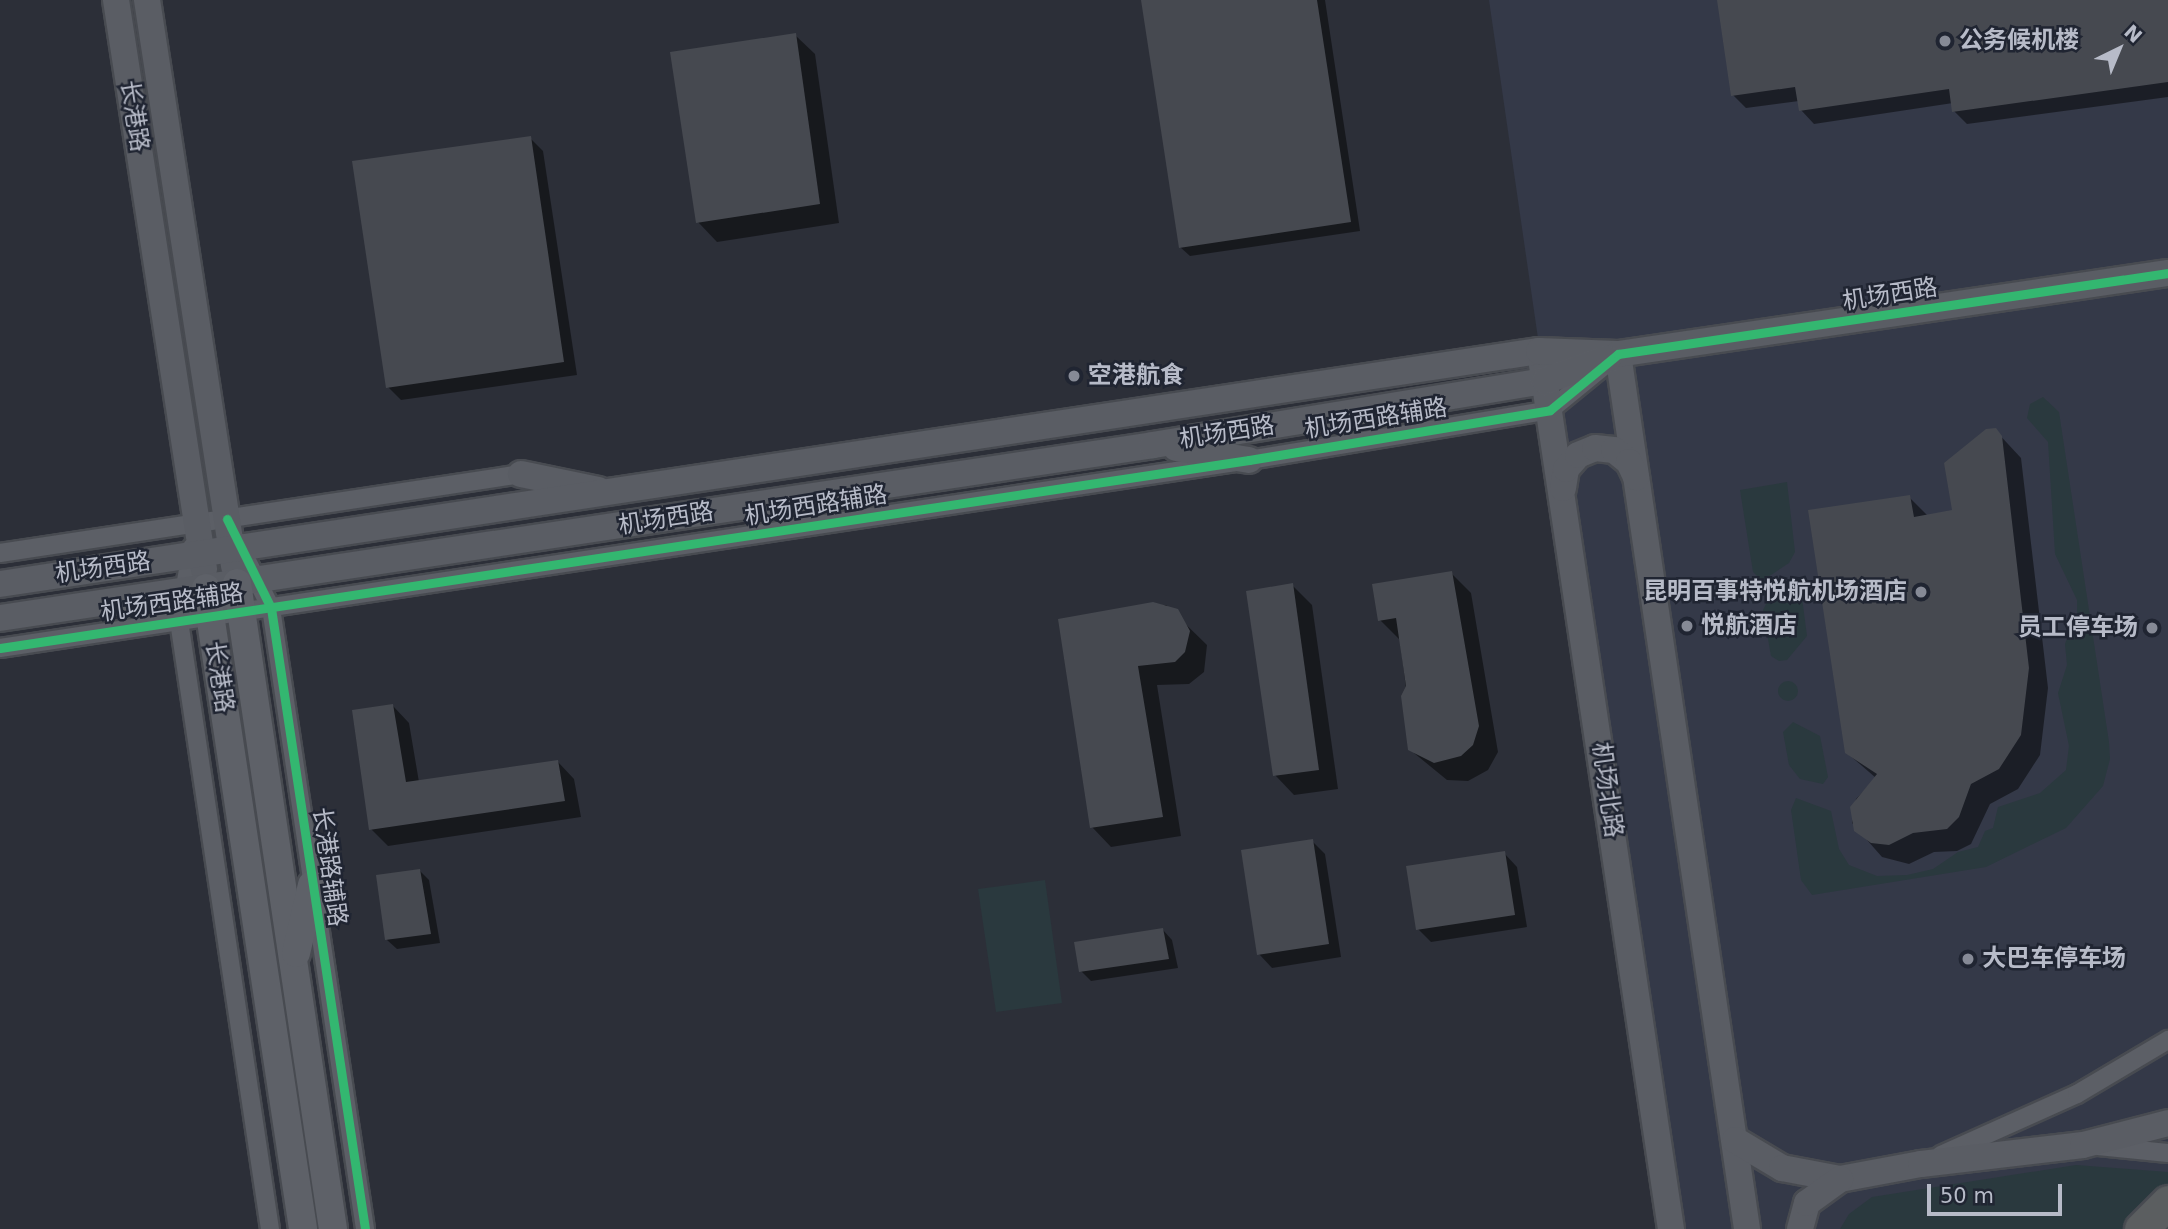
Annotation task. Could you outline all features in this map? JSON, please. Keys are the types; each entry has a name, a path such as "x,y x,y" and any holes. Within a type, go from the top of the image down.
{"highway":[{"path":"2141,1229 2168,1202"}],"main road":[{"name":"长港路","path":"116,0 196,523 195,590 210,618 303,1229"},
{"name":"长港路","path":"147,0 227,519 247,582 243,613 292,969 332,1229"},
{"name":"机场西路","path":"0,618 1153,445 1545,381 1618,355 2168,273"},
{"name":"机场西路","path":"0,584 617,494 1539,351 1618,355"},
{"name":"机场北路","path":"1539,351 1563,488 1671,1229"},
{"path":"1618,355 1747,1229"},
{"path":"1153,445 1249,460"},
{"path":"1563,488 1566,469 1578,455 1595,448 1614,450 1629,461 1637,479"},
{"path":"521,474 617,494"},
{"path":"292,969 312,885"},
{"path":"1735,1140 1782,1168 1840,1180 1921,1164 2083,1145 2168,1123"},
{"path":"1800,1229 1807,1203 1840,1180"}],"street":[{"name":"机场西路辅路","path":"0,648 1249,460 1550,410 1618,355"},
{"path":"0,553 521,474"},
{"name":"长港路辅路","path":"247,582 271,608 365,1229"},
{"path":"195,590 179,621 270,1229"},
{"path":"1921,1164 2077,1094 2168,1040"},
{"path":"2083,1145 2168,1153"}],"shaded area":[{"path":"1489,0 2168,0 2168,1229 1667,1229"},
{"path":"2043,397 2059,412 2109,742 2110,759 2103,786 2066,828 1986,867 1812,895 1801,880 1791,810 1796,798 1831,811 1839,849 1849,865 1877,876 1907,875 1933,869 1958,852 1978,847 1985,831 1993,828 1998,807 2040,793 2066,770 2069,746 2058,693 2067,665 2065,644 2077,613 2077,600 2055,554 2048,442 2027,418 2030,404"},
{"path":"1787,482 1795,552 1789,563 1762,581 1753,572 1740,490"},
{"path":"1792,582 1801,590 1807,636 1787,660 1779,661 1771,656 1763,610 1769,598"},
{"path":"1788,681 1795,684 1798,691 1795,698 1788,701 1781,698 1778,691 1781,684"},
{"path":"1793,722 1820,736 1828,777 1823,784 1800,779 1789,765 1783,732"},
{"path":"1045,880 1062,1003 996,1012 978,889"},
{"path":"2076,1165 2168,1172 2168,1229 1840,1229 1849,1214 1872,1197"}],"building":[{"path":"1141,0 1317,0 1351,222 1179,248"},
{"name":"公务候机楼","path":"1717,0 2168,0 2168,82 1952,112 1949,89 1799,111 1795,87 1731,96"},
{"path":"796,33 820,204 696,223 670,52"},
{"path":"531,136 564,362 386,388 352,161"},
{"name":"昆明百事特悦航机场酒店","path":"1996,428 2002,436 2029,668 2021,735 1999,769 1971,784 1959,817 1947,829 1913,833 1889,845 1871,843 1854,831 1850,807 1877,774 1845,753 1808,510 1910,495 1914,517 1952,510 1944,463 1986,429"},
{"path":"1452,571 1479,726 1473,745 1461,756 1434,763 1408,750 1401,696 1406,686 1396,618 1378,621 1372,584"},
{"path":"1293,583 1319,770 1273,776 1246,591"},
{"path":"1153,602 1178,609 1190,631 1185,652 1175,662 1138,666 1163,817 1090,828 1058,619"},
{"path":"393,704 406,782 558,760 565,801 369,830 352,710"},
{"path":"1313,839 1329,944 1257,955 1241,850"},
{"path":"1505,851 1515,915 1416,930 1406,866"},
{"path":"420,869 431,934 385,940 376,875"},
{"path":"1163,928 1169,959 1079,972 1074,942"}],"cycle path":[{"path":"0,648 1249,460 1550,410 1618,354 2168,273"},
{"path":"227,519 271,608 365,1229"}],"place":[{"name":"公务候机楼","path":"1945,41"},
{"name":"空港航食","path":"1074,376"},
{"name":"昆明百事特悦航机场酒店","path":"1921,592"},
{"name":"悦航酒店","path":"1687,626"},
{"name":"员工停车场","path":"2152,628"},
{"name":"大巴车停车场","path":"1968,959"}]}
